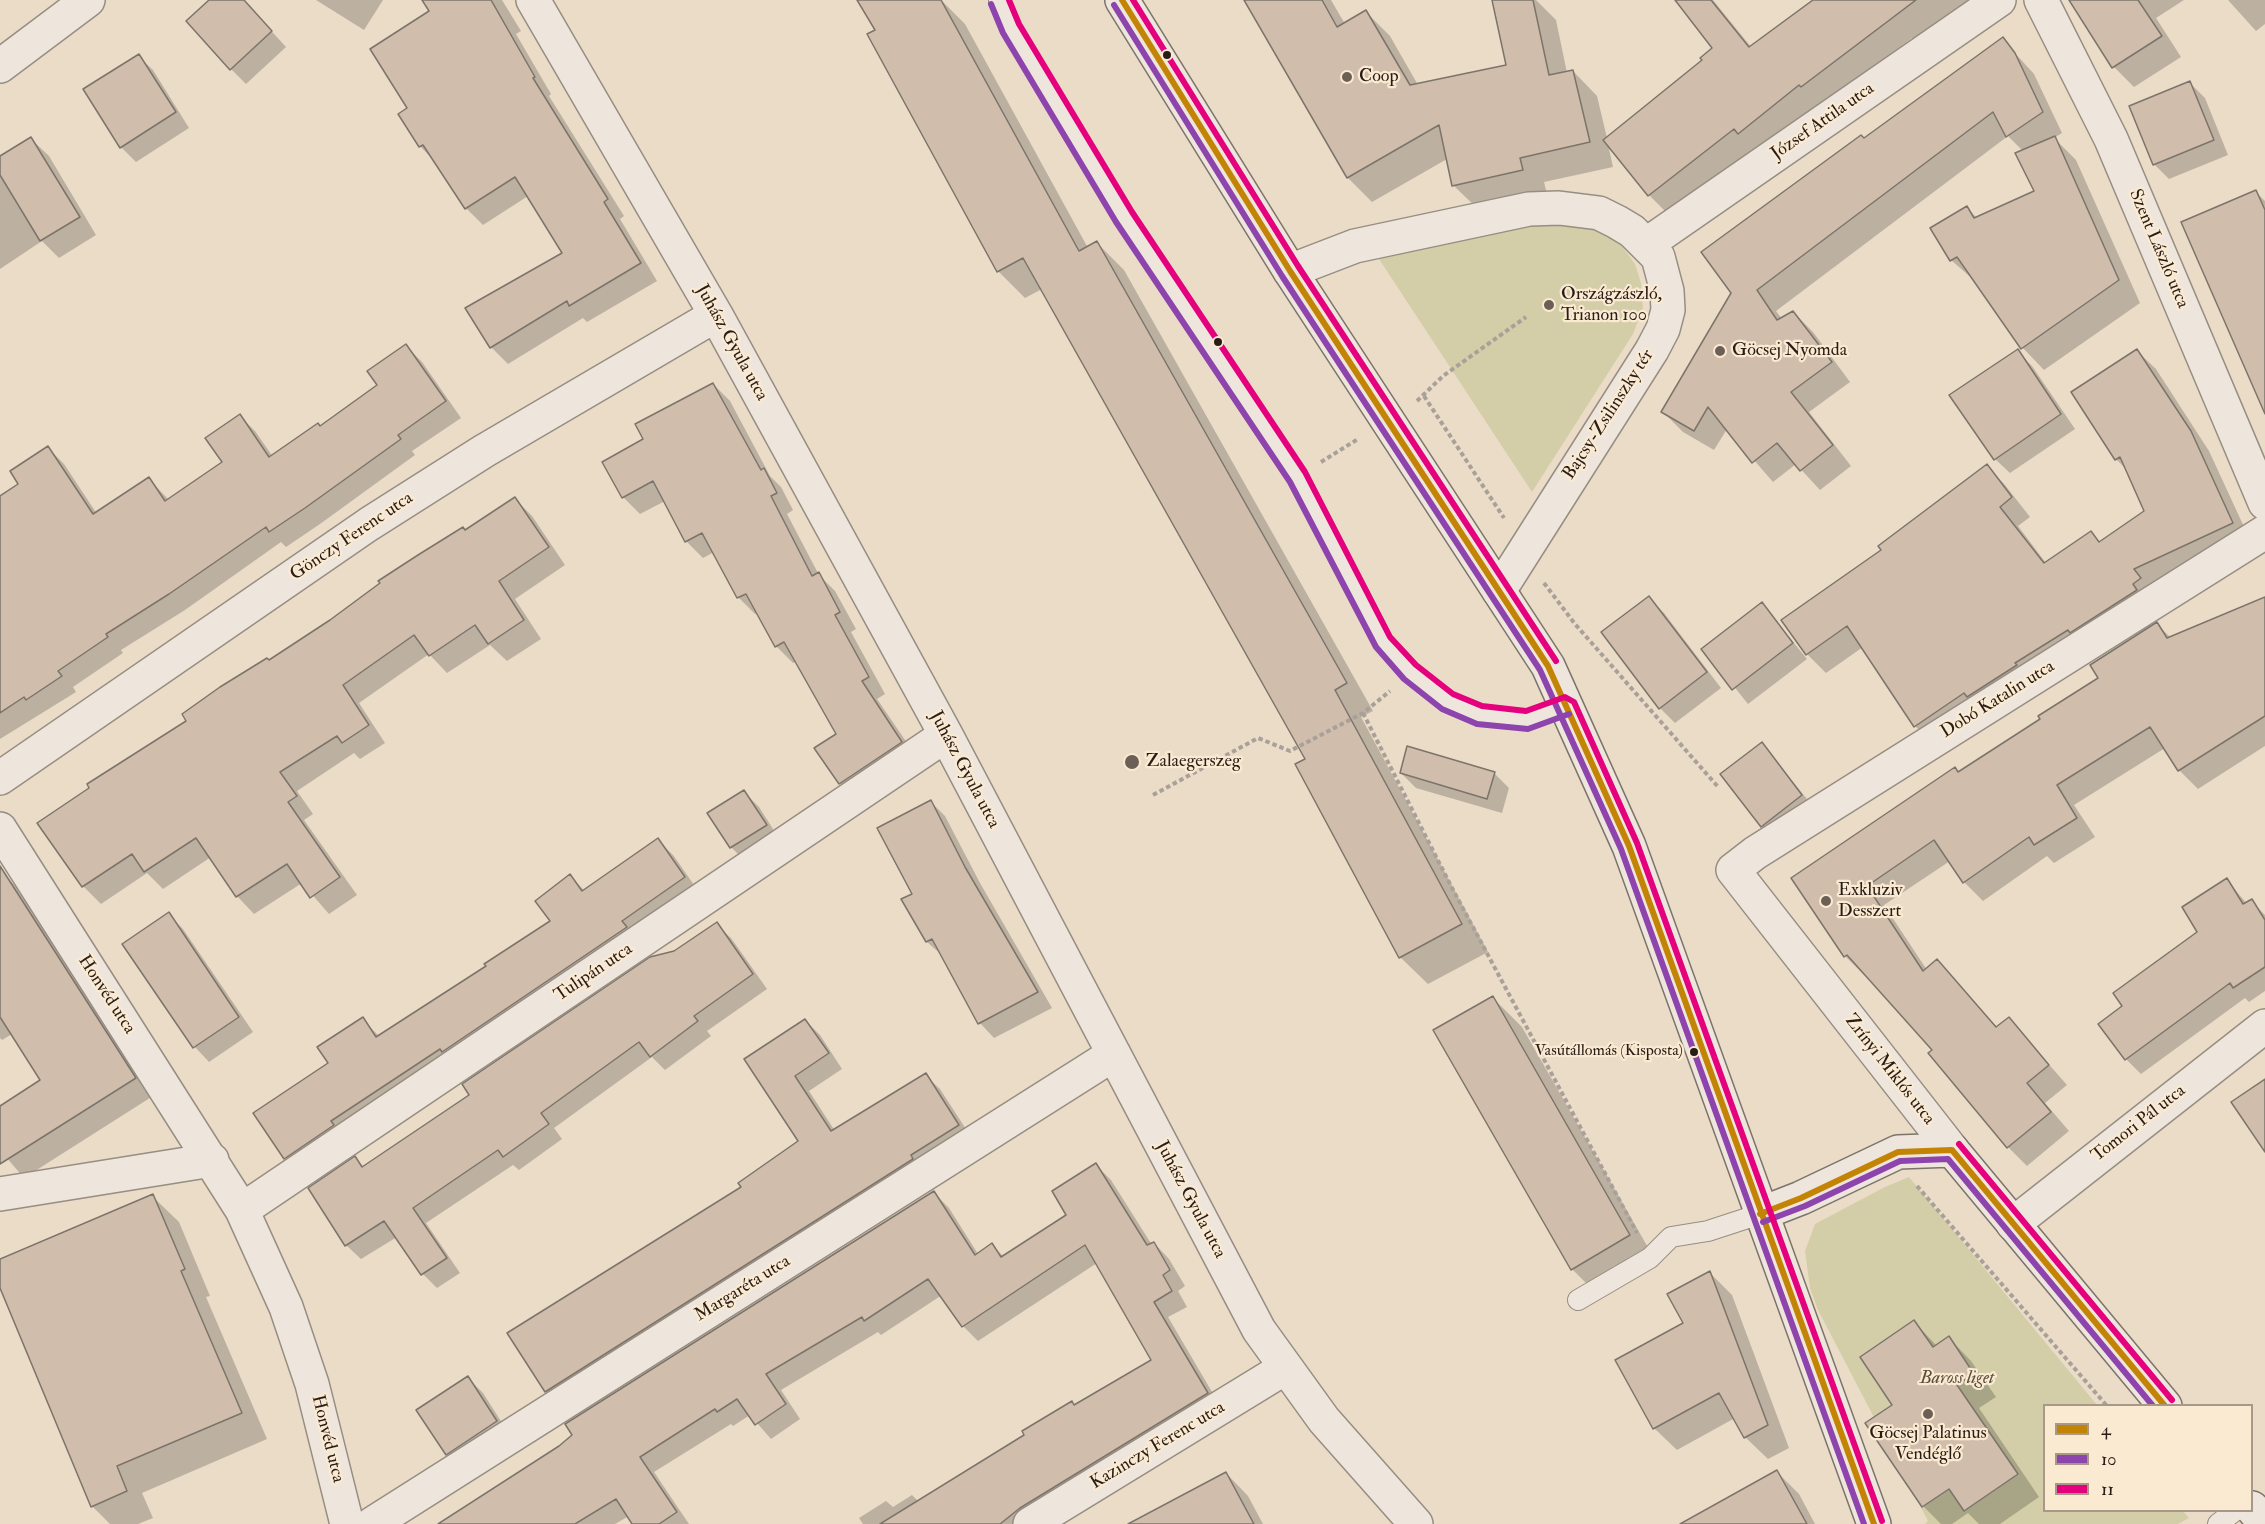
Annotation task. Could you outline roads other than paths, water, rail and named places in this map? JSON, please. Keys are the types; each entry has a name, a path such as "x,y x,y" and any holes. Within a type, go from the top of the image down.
{"street":[{"path":"0,66 88,0"},
{"name":"Juhász Gyula utca","path":"532,0 716,315 946,735 1259,1330 1324,1420 1416,1524"},
{"path":"1122,0 1290,271 1548,666 1629,846 1760,1214 1874,1524"},
{"name":"József Attila utca","path":"1647,244 1999,0"},
{"name":"Szent László utca","path":"2041,0 2111,139 2265,503"},
{"name":"Bajcsy-Zsilinszky tér","path":"1290,271 1355,246 1529,209 1560,208 1599,213 1632,231 1658,257 1667,291 1668,310 1663,329 1652,350 1499,591"},
{"name":"Gönczy Ferenc utca","path":"0,778 369,524 484,451 716,315"},
{"name":"Dobó Katalin utca","path":"1733,870 1755,853 2265,532"},
{"name":"Tulipán utca","path":"242,1210 946,735"},
{"name":"Honvéd utca","path":"0,829 242,1210 286,1307 312,1384 348,1524"},
{"name":"Zrínyi Miklós utca","path":"1733,870 1952,1150 2163,1404"},
{"name":"Tomori Pál utca","path":"2013,1224 2265,1026"},
{"name":"Margaréta utca","path":"372,1524 1114,1054"},
{"path":"1760,1214 1801,1198 1898,1152 1952,1150"},
{"path":"0,1194 212,1160"},
{"name":"Kazinczy Ferenc utca","path":"1030,1524 1285,1368"},
{"path":"2253,1509 2265,1524"}],"lane":[{"path":"999,0 1011,28 1124,217 1298,477 1383,642 1410,672 1448,702 1480,715 1527,720 1566,706"},
{"path":"1578,1300 1650,1258 1671,1237 1708,1231 1760,1214"},
{"path":"2218,1524 2233,1512"}],"place":[{"name":"Coop","path":"1347,77"},
{"name":"Országzászló, Trianon 100","path":"1549,305"},
{"name":"Göcsej Nyomda","path":"1720,351"},
{"name":"Zalaegerszeg","path":"1132,762"},
{"name":"Exkluziv Desszert","path":"1826,901"},
{"name":"Vasútállomás (Kisposta)","path":"1694,1052"},
{"name":"Göcsej Palatinus Vendéglő","path":"1928,1414"}],"park label":[{"name":"Baross liget","path":"1957,1379"}]}
